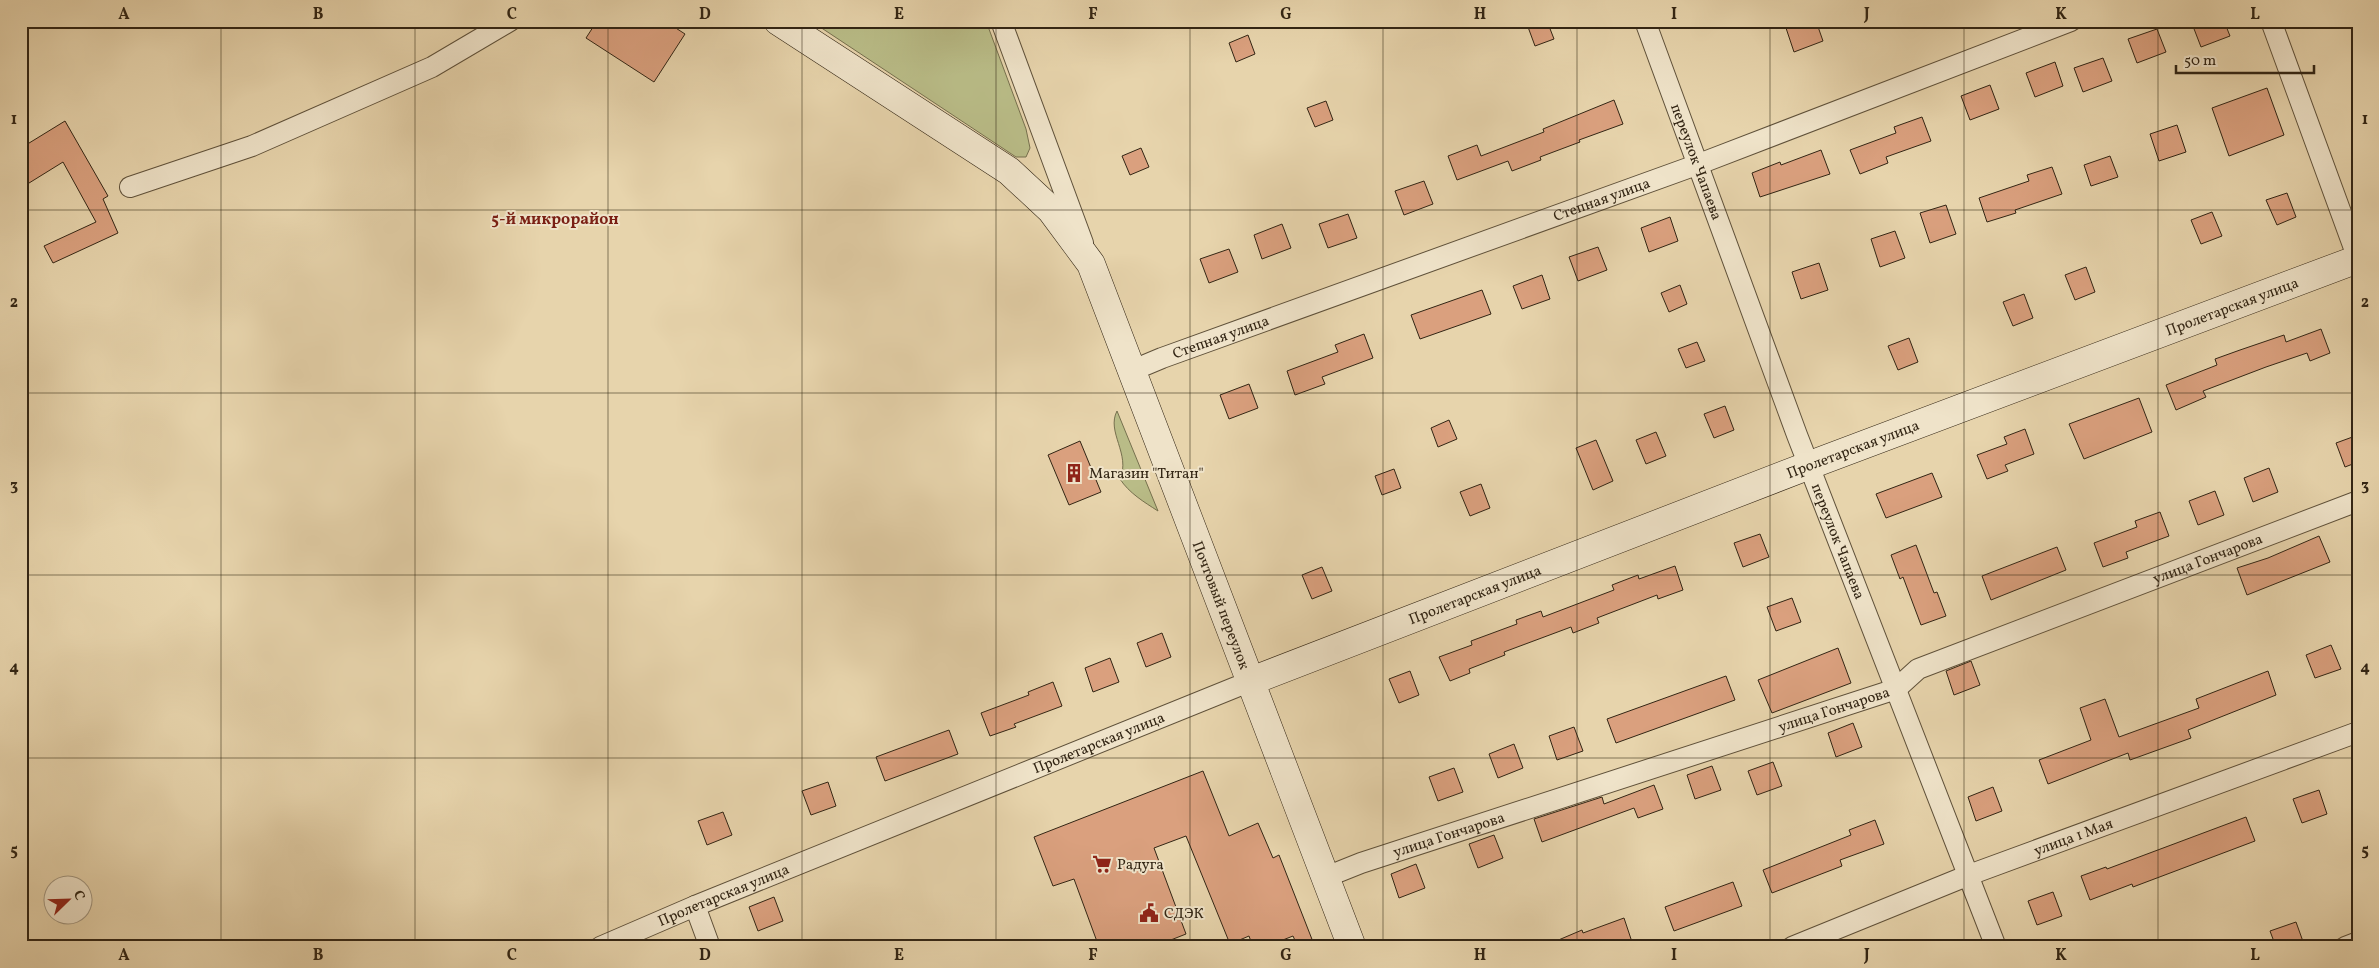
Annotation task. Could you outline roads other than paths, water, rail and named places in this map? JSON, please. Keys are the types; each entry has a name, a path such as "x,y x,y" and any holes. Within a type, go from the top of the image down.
{"main road":[{"name":"Почтовый переулок","path":"778,21 1009,171 1051,210 1091,264 1352,947"},
{"name":"Пролетарская улица","path":"1251,681 1810,466 2358,259"}],"street":[{"path":"130,187 252,146 432,67 510,21"},
{"path":"1001,21 1091,264"},
{"name":"переулок Чапаева","path":"1645,21 1810,466 1996,947"},
{"name":"Степная улица","path":"1131,371 1162,358 1699,164 2070,21"},
{"path":"2272,21 2358,259"},
{"name":"улица Гончарова","path":"1326,878 1370,860 1896,689 1918,669 2358,500"},
{"name":"Пролетарская улица","path":"600,947 695,906 1251,681"},
{"name":"улица 1 Мая","path":"1792,947 1969,876 2358,732"},
{"path":"695,906 710,947"},
{"path":"2345,947 2358,942"}],"place":[{"name":"Магазин \"Титан\"","path":"1074,473"},
{"name":"Радуга","path":"1102,864"},
{"name":"СДЭК","path":"1149,913"}],"district":[{"name":"5-й микрорайон","path":"555,218"}]}
